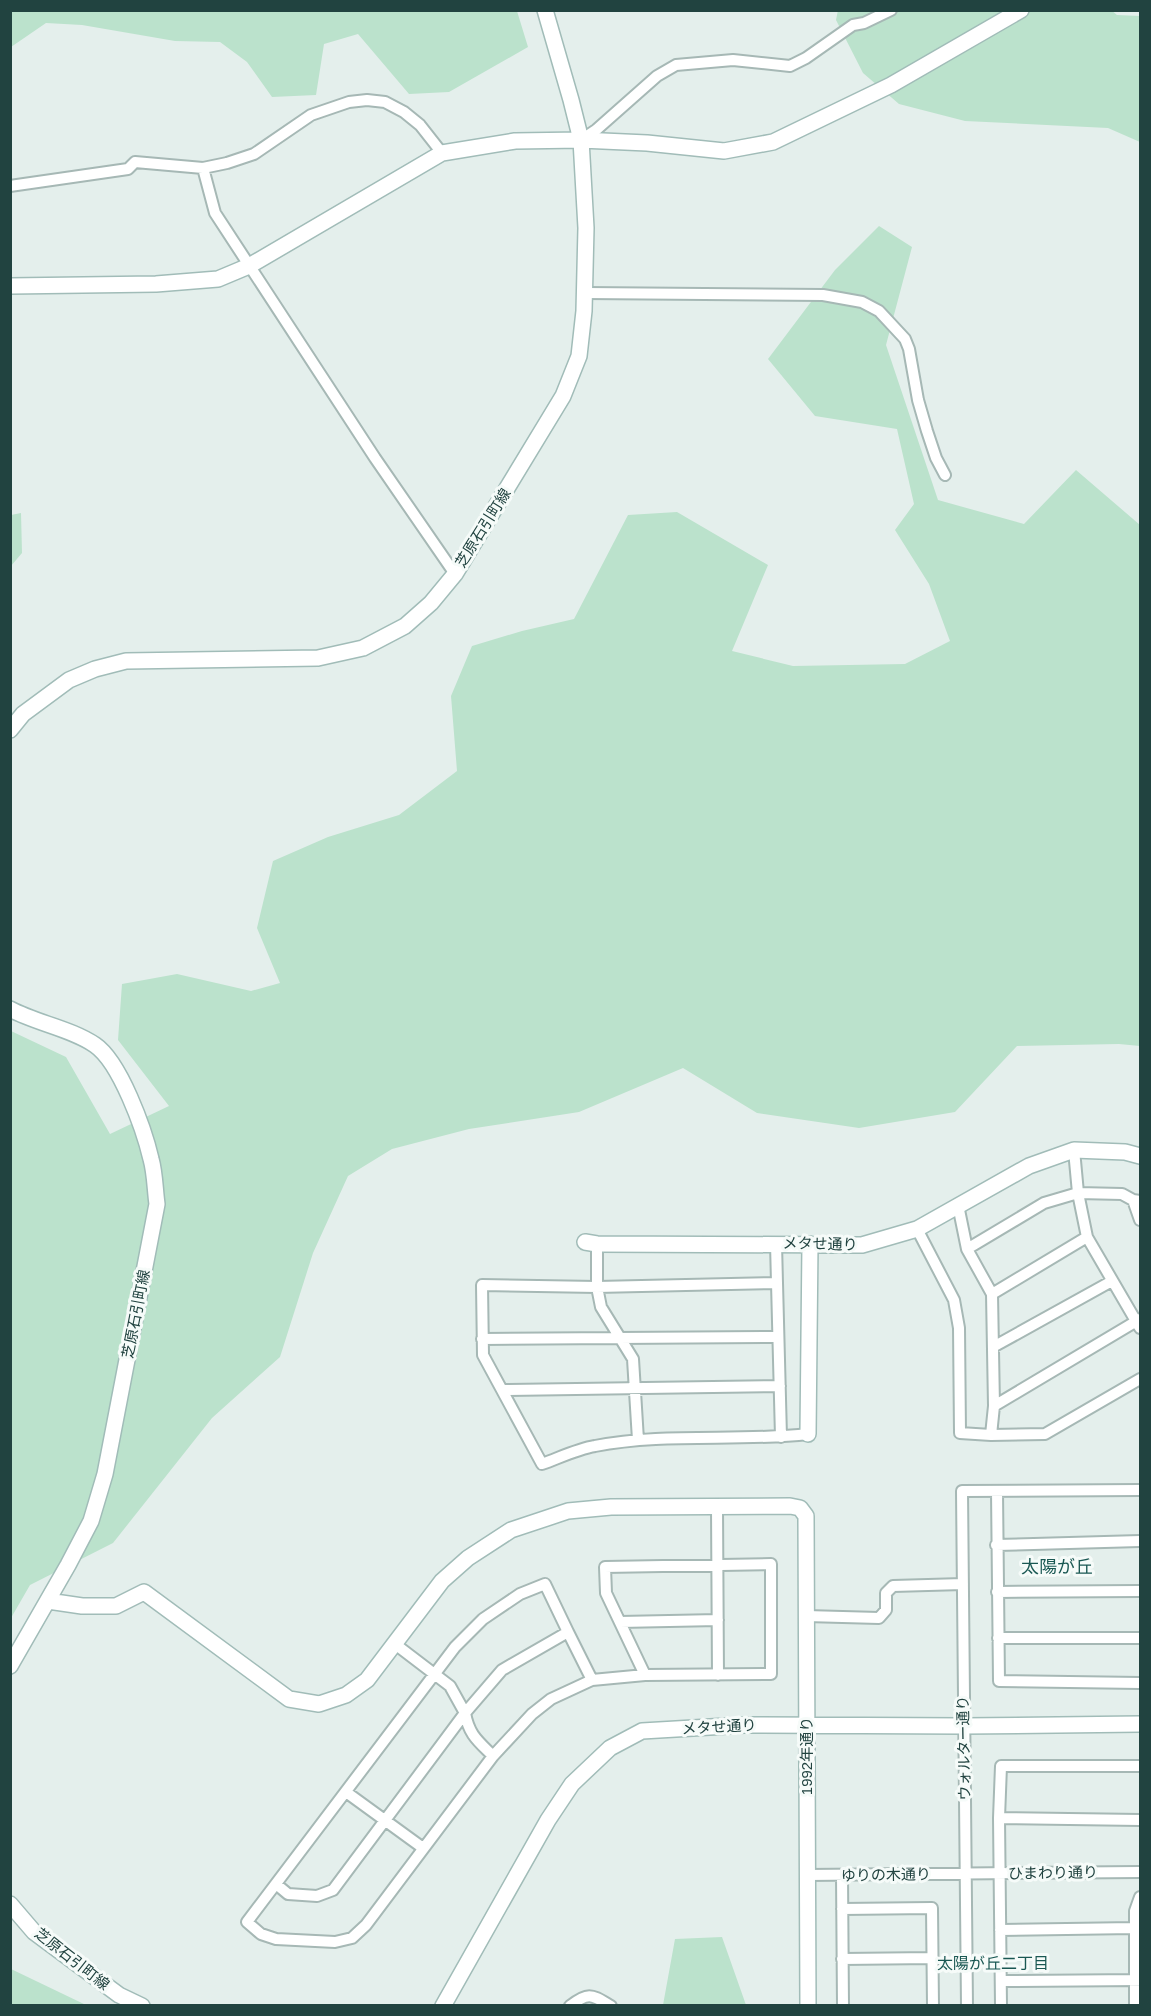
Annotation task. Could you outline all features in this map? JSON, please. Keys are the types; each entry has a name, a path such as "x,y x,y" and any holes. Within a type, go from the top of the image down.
{"street":[{"name":"芝原石引町線","path":"10,730 23,714 69,680 95,669 126,661 318,658 363,648 405,626 431,603 454,574 563,396 579,356 585,293 586,228 580,140 545,10"},
{"path":"580,140 596,130 657,76 676,65 733,60 790,66 806,58 853,25 864,23 891,10"},
{"path":"10,286 156,284 218,279 249,266 441,153 515,141 580,140 648,143 724,151 773,142 891,85 1021,10"},
{"path":"10,186 128,169 135,162 202,168 254,154 311,115 349,102 367,100 385,102 404,112 420,124 441,153"},
{"path":"202,168 215,213 375,458 454,574"},
{"path":"585,293 823,296 862,302 879,311 905,339 927,431 936,458 945,475"},
{"name":"芝原石引町線","path":"10,1009 95,1045 107,1056 120,1077 136,1113 152,1160 157,1204 105,1474 91,1521 10,1666"},
{"path":"994,1406 1139,1323 1087,1238 1078,1193 1074,1150"},
{"name":"メタせ通り","path":"591,1243 862,1245 917,1229 1029,1166 1074,1150 1125,1152 1140,1156"},
{"path":"967,1249 1044,1203 1078,1193 1122,1194 1136,1201 1140,1220"},
{"path":"958,1205 967,1249 992,1294 994,1406 991,1435"},
{"path":"917,1229 954,1300 959,1328 960,1433 1045,1434 1140,1379"},
{"path":"992,1294 1087,1238"},
{"path":"591,1243 600,1307 633,1359 638,1440"},
{"path":"776,1244 781,1437"},
{"path":"777,1283 597,1287 482,1285 483,1355 542,1464 593,1446 638,1440 781,1437 808,1434 810,1244"},
{"path":"993,1347 1112,1281"},
{"path":"482,1339 778,1337"},
{"path":"502,1390 780,1386"},
{"path":"1140,1498 1140,1490 997,1491 996,1545 999,1681 1140,1683"},
{"name":"ウォルター通り","path":"966,2006 962,1491 997,1491"},
{"name":"1992年通り","path":"717,1507 790,1506 800,1508 806,1516 808,2006"},
{"path":"48,1601 82,1606 116,1606 144,1592 289,1700 319,1704 346,1695 367,1680 442,1581 468,1558 511,1530 568,1511 611,1507 717,1507 718,1675"},
{"path":"996,1545 1140,1541"},
{"path":"592,1680 545,1584 520,1594 483,1619 455,1647 247,1922 261,1934 276,1939 335,1942 352,1938 366,1925 493,1755 532,1714 551,1700 592,1680 645,1676 771,1674 771,1564 605,1567 606,1593 645,1676"},
{"path":"806,1616 879,1618 886,1610 886,1593 893,1586 963,1584"},
{"path":"997,1592 1140,1591"},
{"path":"620,1622 718,1620"},
{"path":"276,1884 288,1894 317,1896 333,1890 465,1713 502,1670 568,1632"},
{"path":"998,1638 1140,1638"},
{"path":"395,1644 450,1686 465,1713 467,1727 493,1755"},
{"name":"メタせ通り","path":"443,2006 548,1820 572,1784 610,1748 642,1731 744,1725 1140,1724"},
{"path":"1001,2006 999,1818 1001,1766 1140,1766"},
{"path":"346,1792 423,1848"},
{"path":"999,1818 1140,1820"},
{"name":"ひまわり通り","path":"965,1874 1140,1872"},
{"name":"ゆりの木通り","path":"807,1875 965,1874"},
{"path":"842,1875 843,2006"},
{"path":"1135,2006 1138,1980 1134,1928 1135,1911 1140,1897"},
{"name":"芝原石引町線","path":"10,1904 34,1932 119,1995 142,2006"},
{"path":"842,1909 932,1908 933,2006"},
{"path":"1000,1930 1134,1928"},
{"path":"842,1959 933,1958"},
{"path":"1001,1981 1138,1980"},
{"path":"570,2006 582,1996 591,1995 611,2006"}],"green space":[{"path":"11,10 517,11 528,47 449,92 409,94 358,34 324,44 316,95 272,97 247,62 220,42 175,41 82,25 46,23 11,47"},
{"path":"838,10 1111,10 1117,15 1140,16 1140,142 1108,128 965,121 899,104 863,73 836,20"},
{"path":"879,226 912,247 886,345 938,500 1024,524 1076,470 1140,525 1140,1046 1119,1044 1017,1046 955,1112 859,1128 757,1113 683,1068 579,1112 469,1129 392,1149 348,1176 313,1253 280,1357 212,1418 113,1543 30,1585 11,1618 11,1031 66,1057 110,1134 169,1106 118,1040 122,984 177,974 251,991 280,983 257,928 273,861 328,837 399,815 457,771 451,696 472,646 574,619 628,515 677,512 768,565 732,651 793,666 905,664 950,641 929,584 895,530 914,504 897,429 815,416 768,359 835,270"},
{"path":"21,513 22,553 11,566 11,515"},
{"path":"722,1937 746,2005 663,2005 675,1939"},
{"path":"11,1969 86,2005 11,2005"}],"district":[{"name":"太陽が丘","path":"1057,1567"},
{"name":"太陽が丘二丁目","path":"993,1963"}]}
